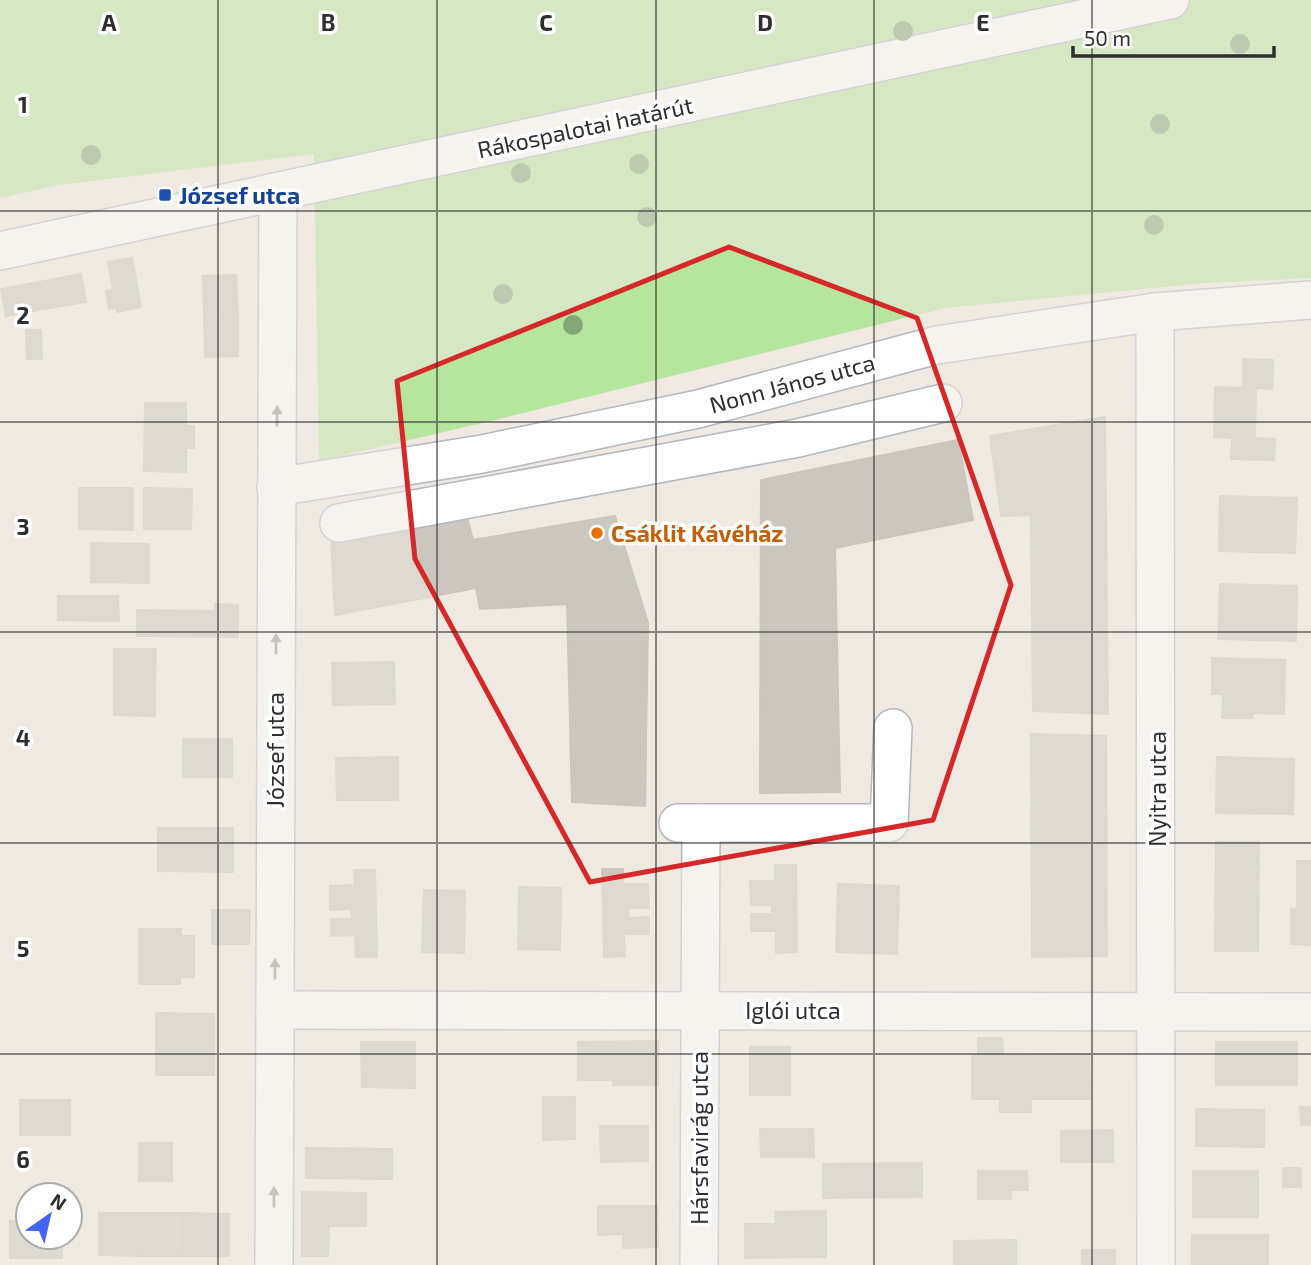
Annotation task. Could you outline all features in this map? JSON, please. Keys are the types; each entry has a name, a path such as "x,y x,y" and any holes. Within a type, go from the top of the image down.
{"street":[{"name":"Rákospalotai határút","path":"0,251 1170,0"},
{"name":"József utca","path":"274,1265 278,192"},
{"name":"Nonn János utca","path":"276,487 482,454 698,409 937,345 1155,312 1311,300"},
{"name":"Nyitra utca","path":"1155,312 1156,1265"},
{"path":"339,523 799,439 943,403"},
{"path":"698,409 700,457"},
{"name":"Hársfavirág utca","path":"699,1265 699,1010 689,823 889,823 893,727"},
{"name":"Iglói utca","path":"275,1010 1311,1012"}],"highlighted area":[{"path":"729,247 917,318 1011,585 933,820 590,882 415,559 397,381"}],"green space":[{"path":"0,0 1311,0 1311,278 1205,283 945,308 319,461 314,154 59,185 0,198"}],"building":[{"path":"132,258 141,307 117,312 117,308 109,309 106,291 113,290 108,262"},
{"path":"81,274 86,302 44,309 39,282"},
{"path":"236,275 238,316 204,316 203,276"},
{"path":"39,282 44,309 6,316 1,289"},
{"path":"204,316 238,316 238,356 205,357"},
{"path":"26,330 41,330 42,359 27,359"},
{"path":"1243,359 1273,360 1272,389 1256,388 1255,438 1275,439 1274,460 1231,459 1232,438 1214,437 1215,387 1243,388"},
{"path":"145,403 186,403 186,426 194,426 194,448 186,448 186,472 144,471"},
{"path":"1105,417 1108,714 1033,711 1031,515 1001,516 990,436"},
{"path":"958,440 973,520 835,548 840,792 760,793 761,480"},
{"path":"79,488 133,488 133,530 79,529"},
{"path":"144,488 192,489 191,529 144,529"},
{"path":"1220,496 1297,498 1295,553 1219,551"},
{"path":"466,514 473,540 615,516 648,623 645,806 572,802 567,604 480,609 476,588 335,615 331,536"},
{"path":"91,543 149,544 149,583 91,582"},
{"path":"1220,584 1297,586 1296,641 1218,639"},
{"path":"58,596 118,596 119,621 58,620"},
{"path":"215,604 238,605 238,637 137,636 137,610 215,611"},
{"path":"114,649 156,649 155,683 114,682"},
{"path":"1212,658 1285,660 1284,714 1252,713 1252,718 1222,718 1223,694 1212,694"},
{"path":"394,662 395,704 333,705 332,663"},
{"path":"114,682 155,683 155,716 114,715"},
{"path":"1031,734 1106,736 1107,956 1032,957"},
{"path":"183,739 232,739 232,777 183,777"},
{"path":"398,757 398,800 337,800 336,758"},
{"path":"1217,757 1294,759 1293,814 1216,813"},
{"path":"158,828 233,828 233,872 158,871"},
{"path":"1216,842 1259,842 1258,951 1215,951"},
{"path":"1297,861 1311,861 1311,945 1291,944 1291,909 1297,909"},
{"path":"775,865 796,865 797,952 776,953 776,931 751,931 751,914 772,914 772,905 751,905 750,881 775,881"},
{"path":"602,869 623,869 623,884 648,884 649,908 628,908 628,918 649,917 649,934 624,934 625,956 604,957"},
{"path":"354,870 375,870 377,957 356,957 355,935 331,936 331,919 352,919 351,909 330,910 330,886 355,885"},
{"path":"838,884 899,886 897,954 836,952"},
{"path":"519,887 561,888 560,950 518,949"},
{"path":"424,890 465,891 464,953 422,952"},
{"path":"212,910 250,910 249,944 212,944"},
{"path":"139,929 181,929 181,936 194,936 194,977 180,977 180,984 139,984"},
{"path":"156,1013 214,1014 214,1044 156,1044"},
{"path":"978,1038 1002,1038 1003,1055 1089,1054 1090,1099 1031,1099 1031,1112 1000,1112 1000,1099 972,1099 972,1055 978,1055"},
{"path":"658,1041 658,1085 613,1085 613,1080 578,1080 578,1042"},
{"path":"361,1042 415,1042 415,1088 362,1087"},
{"path":"1216,1042 1297,1042 1297,1085 1216,1085"},
{"path":"156,1044 214,1044 214,1075 156,1075"},
{"path":"750,1047 790,1047 790,1095 750,1095"},
{"path":"543,1097 575,1097 575,1139 543,1140"},
{"path":"20,1100 70,1100 70,1135 20,1135"},
{"path":"1300,1107 1311,1107 1311,1125 1301,1125"},
{"path":"1196,1109 1264,1110 1264,1147 1196,1146"},
{"path":"600,1126 648,1126 648,1161 601,1162"},
{"path":"760,1129 813,1129 814,1157 761,1157"},
{"path":"1113,1130 1113,1162 1061,1162 1061,1131"},
{"path":"139,1143 172,1143 172,1181 139,1181"},
{"path":"306,1148 392,1149 392,1179 306,1178"},
{"path":"922,1163 922,1197 823,1198 823,1164"},
{"path":"1283,1168 1301,1168 1301,1187 1283,1187"},
{"path":"978,1171 1027,1171 1028,1190 1011,1190 1011,1199 978,1199"},
{"path":"1193,1171 1258,1171 1258,1217 1193,1217"},
{"path":"302,1192 366,1193 366,1226 329,1226 328,1256 302,1256"},
{"path":"598,1206 657,1206 658,1247 623,1248 623,1234 598,1235"},
{"path":"826,1211 826,1257 745,1258 745,1224 776,1224 775,1212"},
{"path":"99,1213 139,1213 139,1256 99,1255"},
{"path":"139,1213 182,1213 182,1256 139,1256"},
{"path":"182,1213 229,1214 229,1256 182,1256"},
{"path":"10,1221 14,1221 14,1251 62,1251 62,1258 10,1258"},
{"path":"1192,1235 1268,1235 1268,1265 1192,1265"},
{"path":"1016,1240 1016,1265 954,1265 954,1241"},
{"path":"1082,1250 1115,1250 1115,1265 1082,1265"}],"place":[{"name":"József utca","path":"165,195"},
{"name":"Csáklit Kávéház","path":"597,533"}]}
